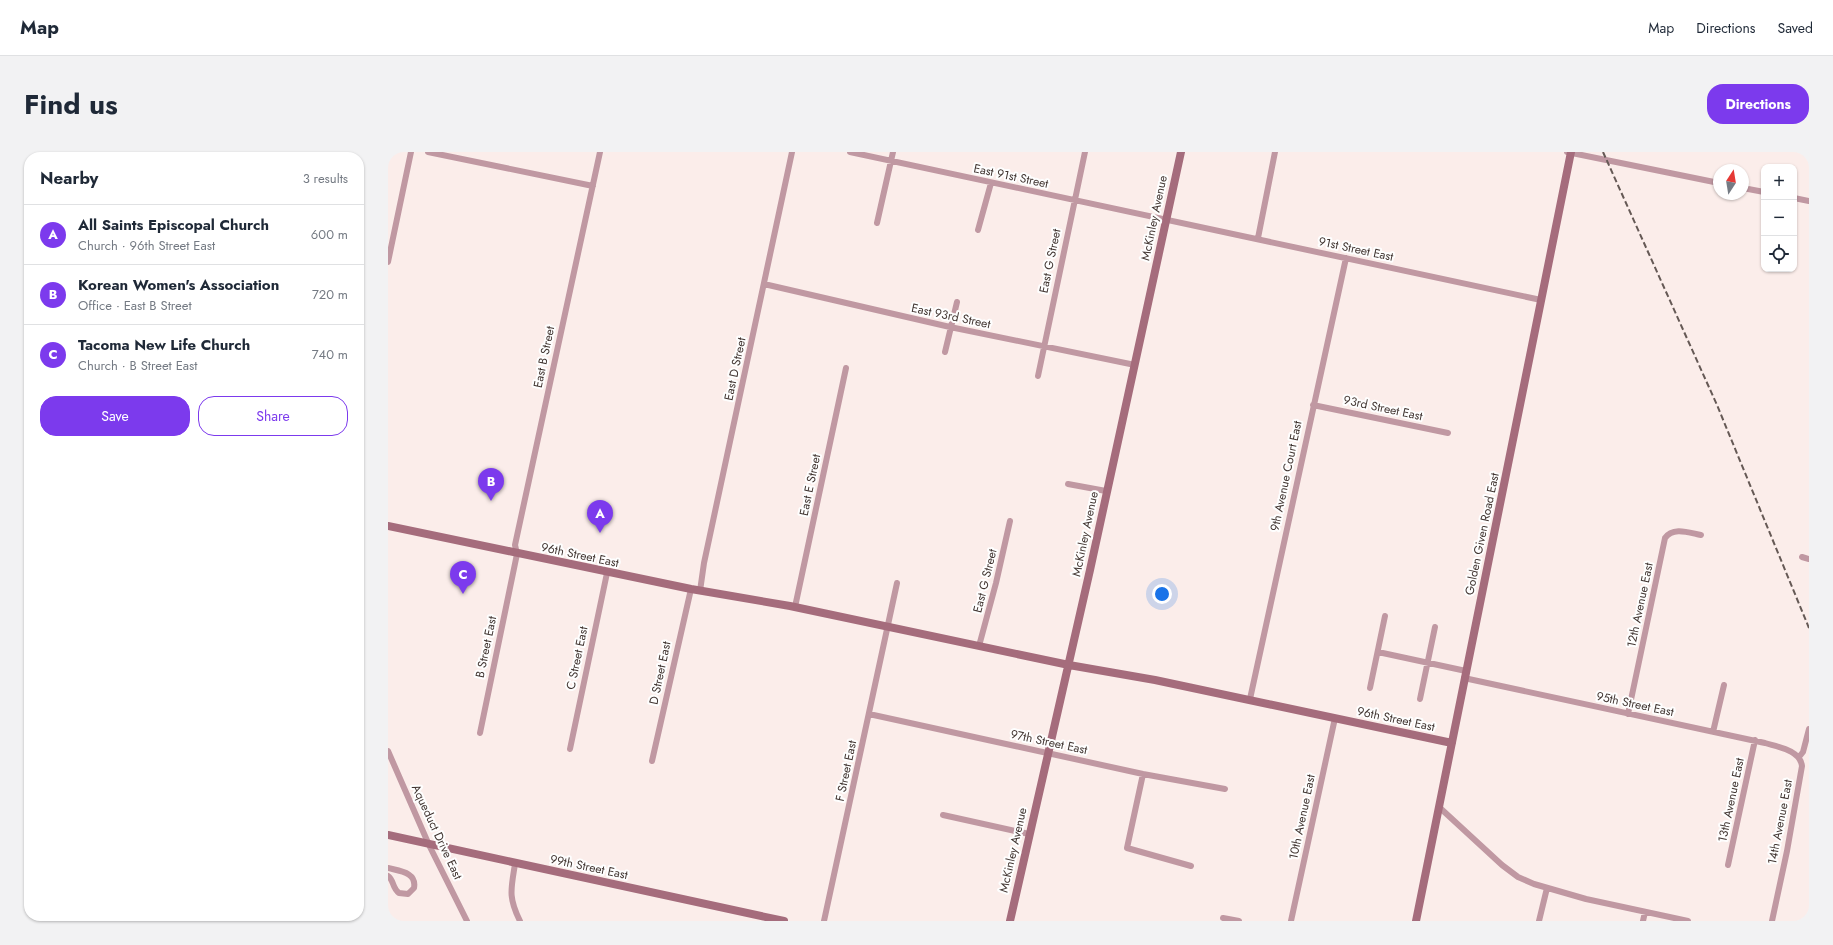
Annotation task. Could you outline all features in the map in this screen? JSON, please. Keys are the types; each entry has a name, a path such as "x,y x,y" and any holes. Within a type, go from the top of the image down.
{"street":[{"path":"388,262 411,152"},
{"path":"428,152 593,186"},
{"name":"East B Street","path":"514,566 517,554 515,545 528,481 600,152"},
{"name":"East D Street","path":"700,591 704,563 792,152"},
{"name":"East 91st Street","path":"850,152 1074,201 1166,219"},
{"path":"876,222 893,152"},
{"name":"East G Street","path":"1038,376 1085,152"},
{"name":"McKinley Avenue","path":"1010,921 1069,665 1181,152"},
{"path":"1258,238 1275,152"},
{"path":"1570,152 1713,182"},
{"name":"Golden Given Road East","path":"1416,921 1542,300 1570,152"},
{"path":"978,230 991,182"},
{"path":"1749,189 1761,191"},
{"path":"1797,199 1809,201"},
{"name":"91st Street East","path":"1166,219 1542,300"},
{"name":"9th Avenue Court East","path":"1250,699 1346,258"},
{"name":"East 93rd Street","path":"764,284 950,327 1135,365"},
{"path":"945,352 957,302"},
{"name":"East E Street","path":"795,606 846,368"},
{"name":"93rd Street East","path":"1313,405 1448,433"},
{"path":"1068,484 1106,491"},
{"name":"East G Street","path":"979,646 993,596 1010,521"},
{"name":"96th Street East","path":"388,526 691,590 795,606 1069,665 1250,699 1452,743"},
{"name":"12th Avenue East","path":"1628,714 1666,538 1671,532 1677,531 1701,535"},
{"path":"1802,557 1809,559"},
{"name":"B Street East","path":"480,733 514,566"},
{"name":"C Street East","path":"570,749 607,572"},
{"name":"F Street East","path":"824,921 898,583"},
{"name":"D Street East","path":"652,761 691,590"},
{"path":"1370,688 1385,616"},
{"path":"1420,699 1435,627"},
{"name":"95th Street East","path":"1378,652 1428,663 1465,674 1628,714 1755,740 1779,747 1799,757"},
{"path":"1713,732 1724,685"},
{"name":"97th Street East","path":"870,714 1143,774 1225,789"},
{"name":"10th Avenue East","path":"1291,921 1335,718"},
{"name":"14th Avenue East","path":"1772,921 1802,766 1799,757 1803,752 1809,729"},
{"name":"13th Avenue East","path":"1728,865 1755,740"},
{"name":"Aqueduct Drive East","path":"388,751 429,845 467,921"},
{"path":"1143,774 1127,848 1191,866"},
{"path":"1439,807 1502,865 1518,877 1547,888 1688,921"},
{"path":"943,815 1029,834"},
{"name":"99th Street East","path":"388,836 784,921"},
{"path":"515,864 511,896 514,909 520,921"},
{"path":"388,868 411,875 414,880 414,888 408,894 399,893 394,889 392,879 388,876"},
{"path":"1539,921 1547,888"},
{"path":"1643,921 1645,912"},
{"path":"1223,918 1240,921"}],"railway":[{"path":"1603,152 1717,405 1809,628"}],"place":[{"name":"Korean Women's Association","path":"491,501"},
{"name":"All Saints Episcopal Church","path":"600,533"},
{"name":"Tacoma New Life Church","path":"463,594"}]}
